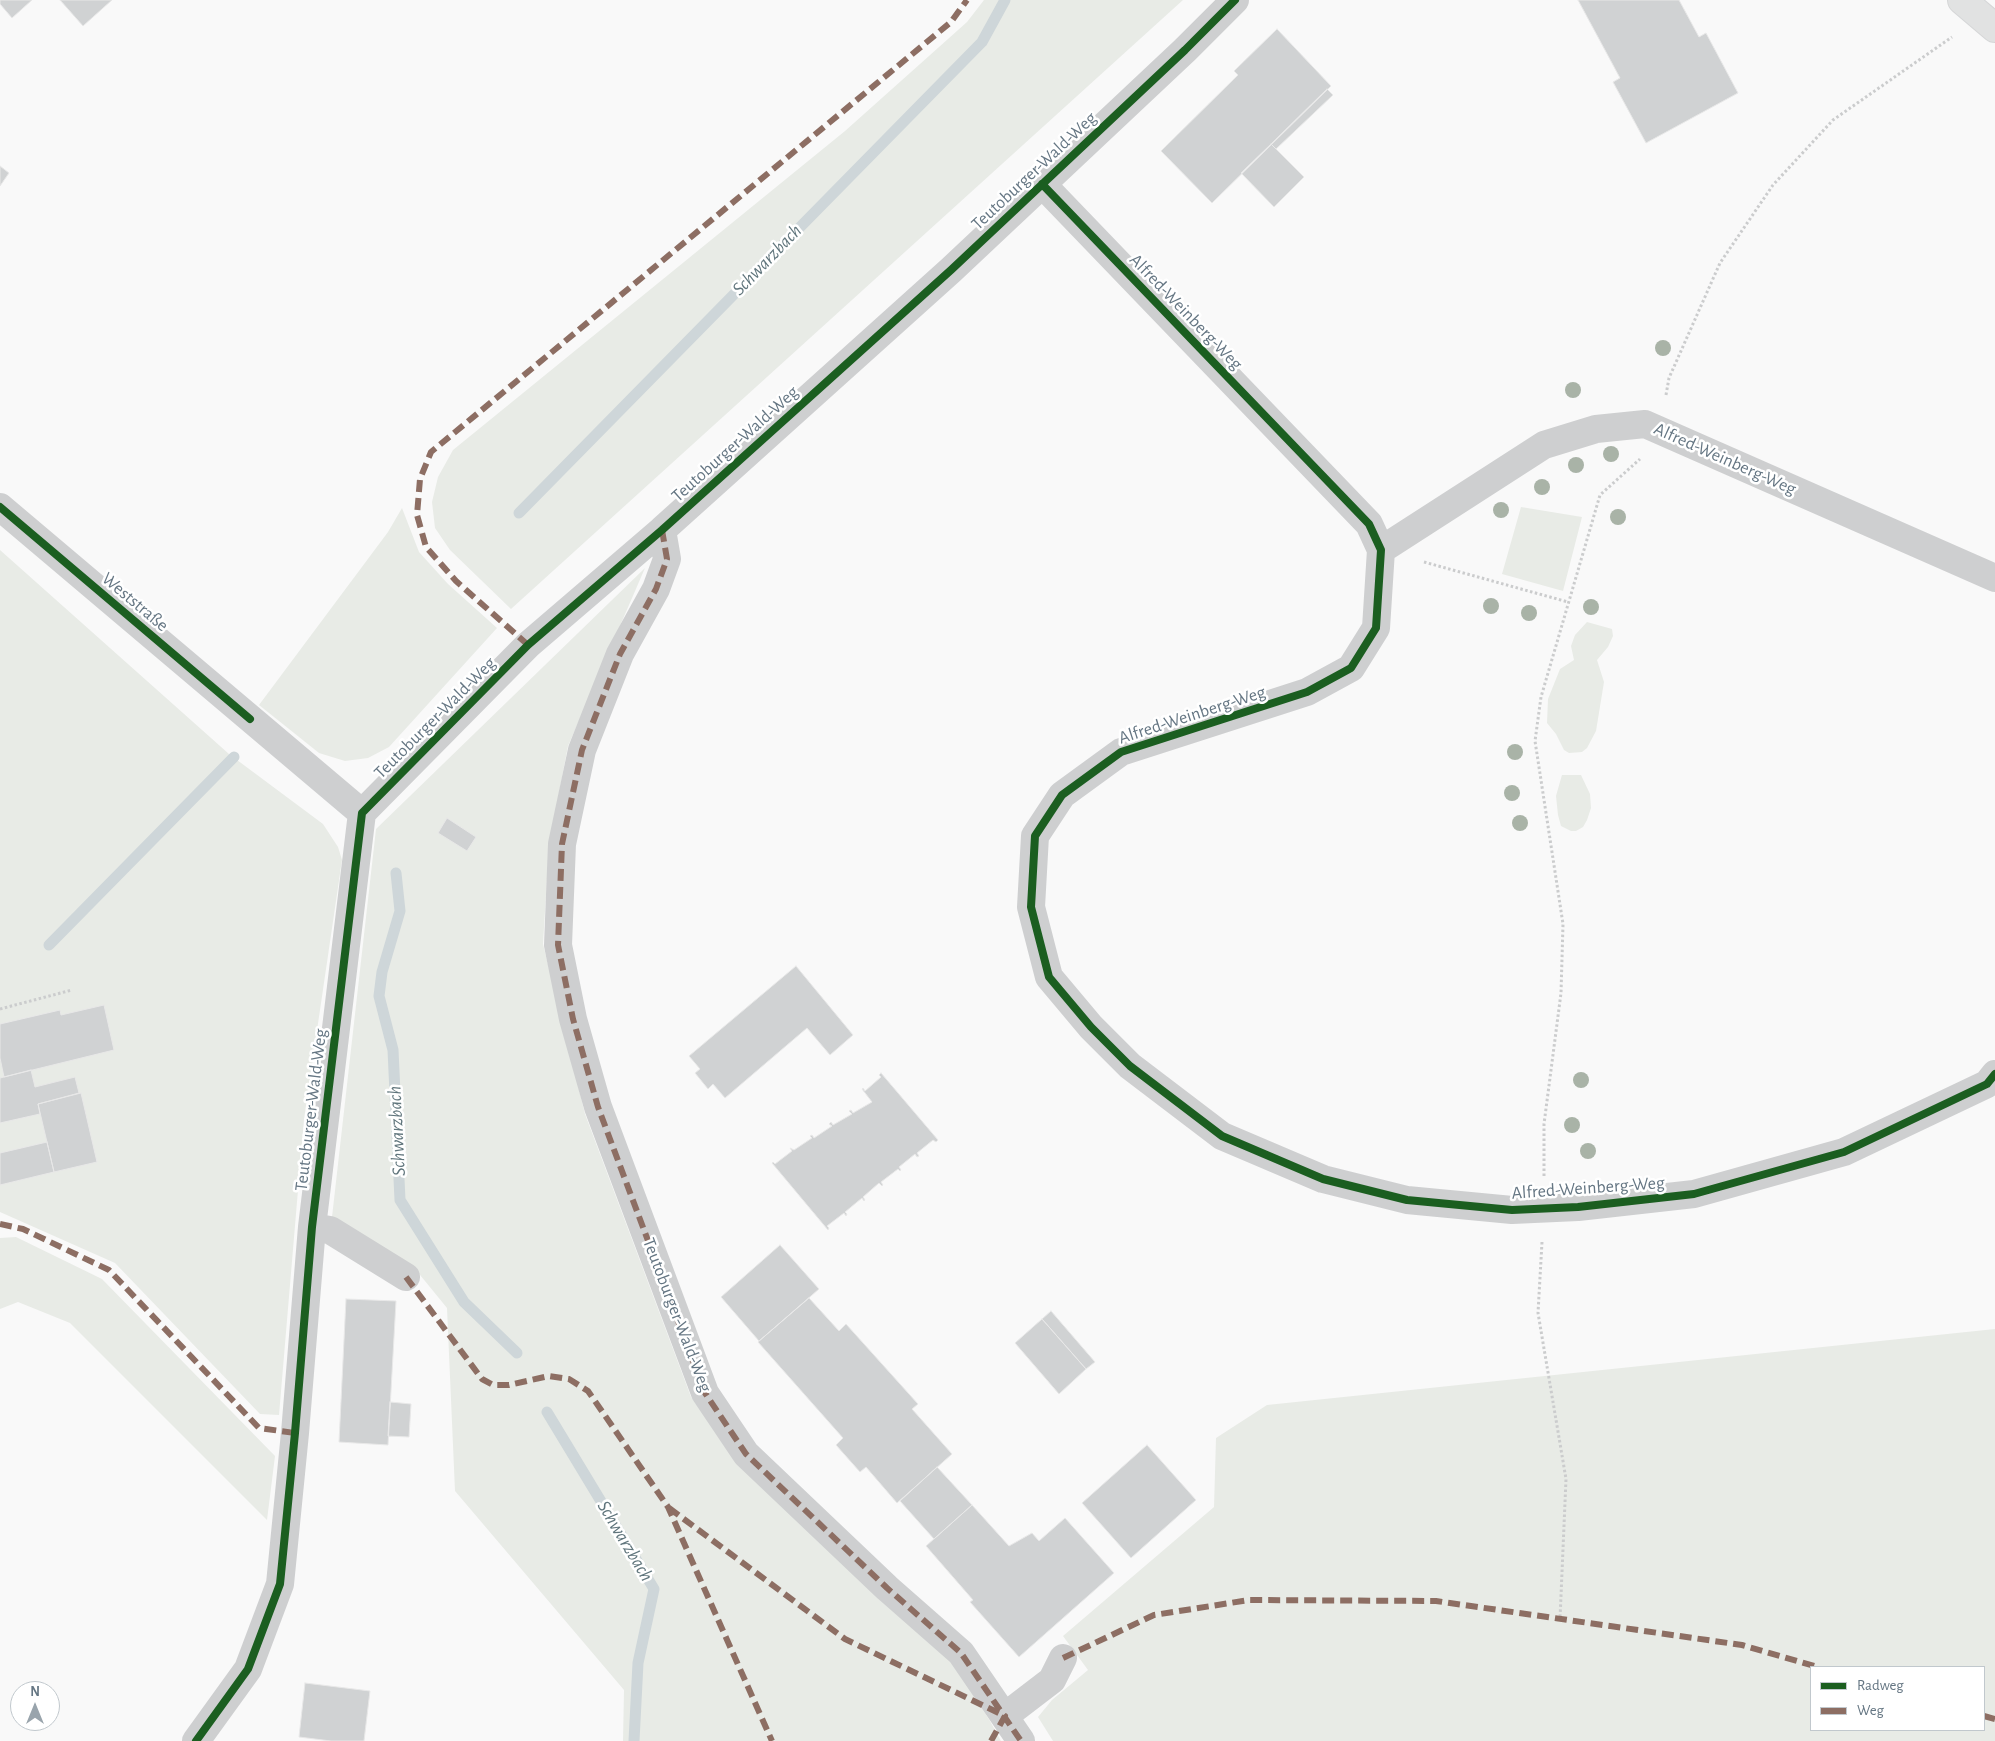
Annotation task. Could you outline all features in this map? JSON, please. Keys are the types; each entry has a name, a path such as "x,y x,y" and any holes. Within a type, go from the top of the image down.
{"street":[{"name":"Teutoburger-Wald-Weg","path":"196,1741 248,1669 280,1584 296,1423 312,1227 362,813 528,645 662,530 951,270 1185,50 1235,0"},
{"name":"Alfred-Weinberg-Weg","path":"1042,184 1369,524 1382,550 1376,628 1350,668 1307,692 1121,752 1062,795 1035,836 1031,907 1049,977 1091,1027 1130,1066 1222,1136 1323,1179 1407,1200 1512,1210 1578,1207 1694,1194 1844,1152 1987,1084 1995,1074"},
{"name":"Alfred-Weinberg-Weg","path":"1382,550 1544,445 1596,428 1645,424 1995,578"},
{"name":"Weststraße","path":"0,508 362,813"},
{"name":"Teutoburger-Wald-Weg","path":"662,530 667,558 656,589 620,654 582,750 562,844 558,945 573,1019 598,1107 705,1393 746,1454 886,1588 961,1653 1021,1741"},
{"path":"312,1227 330,1230 406,1277"},
{"path":"1005,1716 1052,1680 1063,1658"}],"path":[{"path":"1560,1619 1566,1479 1538,1313 1544,1208 1544,1124 1561,993 1563,924 1535,741 1540,697 1600,496 1648,452 1659,430 1669,378 1720,263 1773,185 1833,120 1979,15"},
{"path":"1382,550 1568,602"},
{"path":"0,1008 72,990"}],"shaded area":[{"path":"984,0 1183,0 511,609 450,550 435,528 432,502 438,477 453,450 845,131 967,22"},
{"path":"1521,507 1582,517 1563,591 1502,574"},
{"path":"402,508 419,552 448,584 497,628 389,747 368,758 345,761 319,753 259,705 388,532"},
{"path":"0,550 229,754 323,824 338,847 342,860 304,1119 279,1415 260,1414 115,1263 0,1212"},
{"path":"645,568 568,746 549,845 543,944 585,1114 691,1397 737,1461 952,1662 1001,1741 623,1741 624,1690 455,1491 447,1308 416,1270 332,1217 376,829"},
{"path":"1587,622 1612,629 1613,636 1608,647 1597,660 1604,682 1596,731 1587,748 1582,752 1569,753 1564,750 1556,734 1547,723 1548,699 1560,669 1574,660 1571,646 1575,635"},
{"path":"1562,775 1581,775 1590,794 1591,808 1587,820 1583,827 1576,831 1571,831 1561,826 1558,815 1556,796"},
{"path":"16,1237 102,1279 275,1456 267,1520 70,1323 18,1302 0,1309 0,1238"},
{"path":"1995,1329 1995,1741 1053,1741 1038,1717 1052,1700 1088,1670 1063,1636 1214,1507 1216,1438 1267,1405"}],"building":[{"path":"0,0 32,0 12,18 0,4"},
{"path":"60,0 112,0 83,26"},
{"path":"1578,0 1679,0 1699,37 1706,33 1738,93 1646,143 1613,82 1620,78"},
{"path":"1277,29 1331,86 1212,203 1161,151 1238,75 1234,71"},
{"path":"1327,89 1333,95 1276,149 1271,144"},
{"path":"1271,144 1304,177 1274,207 1241,173"},
{"path":"0,166 9,173 0,186"},
{"path":"447,818 476,837 467,851 438,833"},
{"path":"796,966 853,1035 830,1055 807,1028 725,1098 713,1084 708,1089 695,1073 700,1069 689,1056"},
{"path":"104,1005 114,1050 4,1077 0,1058 0,1024 60,1010 61,1015"},
{"path":"31,1070 35,1087 75,1077 79,1093 38,1104 40,1114 0,1123 0,1078"},
{"path":"881,1073 938,1140 936,1142 933,1140 917,1153 919,1156 917,1157 915,1154 899,1167 901,1170 898,1169 881,1182 882,1186 879,1183 863,1197 864,1201 862,1198 845,1212 846,1216 844,1213 827,1226 828,1230 772,1163 775,1164 792,1151 790,1148 794,1150 812,1138 810,1136 812,1135 814,1138 832,1126 829,1124 831,1122 833,1125 852,1114 849,1111 851,1110 853,1113 872,1102 862,1089 865,1091 881,1077 879,1075"},
{"path":"81,1093 97,1162 54,1172 38,1104"},
{"path":"47,1142 54,1172 0,1185 0,1153"},
{"path":"780,1245 819,1289 759,1341 721,1297"},
{"path":"809,1298 839,1331 846,1324 918,1404 912,1409 952,1454 897,1503 866,1467 860,1472 836,1445 843,1438 758,1342"},
{"path":"346,1299 396,1301 388,1445 339,1442"},
{"path":"1051,1311 1095,1362 1086,1369 1042,1319"},
{"path":"1042,1319 1086,1369 1059,1394 1015,1343"},
{"path":"390,1402 411,1404 409,1437 388,1436"},
{"path":"1147,1445 1196,1500 1131,1558 1082,1503"},
{"path":"937,1467 972,1505 934,1539 900,1501"},
{"path":"972,1505 1009,1546 1032,1533 1039,1541 1065,1518 1114,1573 1019,1657 970,1602 973,1600 926,1546"},
{"path":"305,1683 370,1691 364,1741 331,1741 299,1737"}],"waterway":[{"name":"Schwarzbach","path":"519,513 982,42 1005,0"},
{"path":"49,945 234,757"},
{"name":"Schwarzbach","path":"396,873 400,911 382,972 379,996 393,1050 400,1200 464,1302 517,1353"},
{"name":"Schwarzbach","path":"547,1412 654,1589 638,1663 634,1741"}],"marked path":[{"path":"528,645 456,581 426,547 417,515 420,479 431,452 951,22 967,0"},
{"path":"662,530 667,559 656,589 620,654 582,750 562,844 558,945 573,1019 598,1107 705,1393 746,1454 887,1588 961,1653 1021,1741"},
{"path":"0,1224 23,1229 109,1270 259,1428 295,1433"},
{"path":"406,1277 482,1379 493,1385 509,1385 549,1376 569,1379 588,1391 668,1507 772,1741"},
{"path":"669,1508 845,1639 1005,1716 991,1741"},
{"path":"1063,1658 1154,1615 1249,1600 1436,1601 1742,1645 1815,1666"},
{"path":"1985,1716 1995,1719"}],"cycle path":[{"path":"196,1741 248,1669 280,1584 312,1227 362,813 528,645 662,530 951,270 1185,50 1235,0"},
{"path":"1042,184 1369,524 1381,550 1376,628 1351,668 1307,692 1121,752 1062,795 1035,836 1031,907 1049,977 1091,1027 1130,1066 1222,1136 1323,1179 1407,1200 1512,1210 1578,1207 1694,1194 1844,1152 1987,1084 1995,1074"},
{"path":"0,507 250,719"}]}
